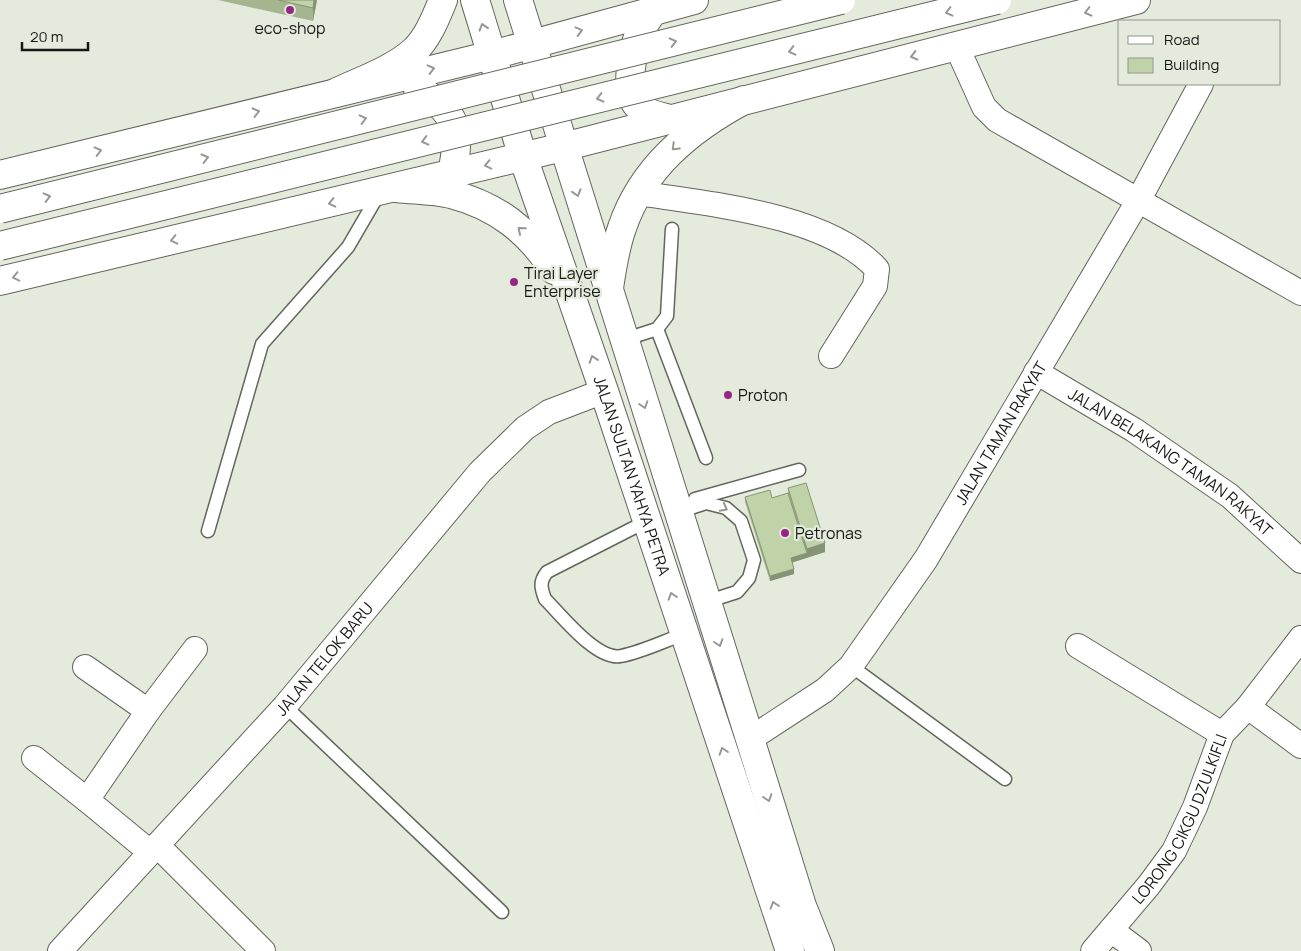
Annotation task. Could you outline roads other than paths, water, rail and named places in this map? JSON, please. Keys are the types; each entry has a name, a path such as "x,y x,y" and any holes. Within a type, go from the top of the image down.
{"main road":[{"path":"335,93 390,66 414,51 432,26 443,0"},
{"name":"JALAN SULTAN YAHYA PETRA","path":"475,0 523,157 604,391 790,951"},
{"name":"JALAN SULTAN YAHYA PETRA","path":"518,0 802,906 820,951"},
{"path":"0,175 492,54 694,0"},
{"path":"0,209 841,0"},
{"path":"0,246 997,0"},
{"path":"0,281 523,157 1136,0"},
{"path":"654,11 641,29 636,44 631,69 630,88 636,104 648,113 670,119"},
{"path":"398,77 422,92 444,110 457,129 458,147 452,173"},
{"path":"608,292 622,228 637,193 661,161 687,136 712,117 744,100"},
{"path":"388,190 450,194 489,209 521,229 544,254 571,297"}],"street":[{"path":"956,45 984,107 997,120 1301,293"},
{"name":"JALAN TAMAN RAKYAT","path":"750,739 825,690 851,666 926,560 1138,201 1200,85"},
{"path":"637,193 769,214 828,237 867,258 877,269 875,286 831,356"},
{"name":"JALAN BELAKANG TAMAN RAKYAT","path":"1036,372 1134,430 1223,491 1301,561"},
{"name":"JALAN TELOK BARU","path":"60,951 285,706 480,472 505,446 549,412 604,391"},
{"name":"LORONG CIKGU DZULKIFLI","path":"1093,951 1174,850 1195,807 1222,734 1248,707 1301,638"},
{"path":"1078,646 1222,734"},
{"path":"87,800 148,710 194,649"},
{"path":"85,667 148,710"},
{"path":"1248,707 1301,746"},
{"path":"34,758 154,849 263,951"},
{"path":"1111,930 1139,951"}],"lane":[{"path":"208,531 262,344 348,247 388,190"},
{"path":"624,340 657,329 667,316 672,229"},
{"path":"657,329 706,458"},
{"path":"677,508 799,470"},
{"path":"677,508 706,503 726,508 741,522 754,560 749,578 737,592 706,602"},
{"path":"647,521 546,572 541,579 541,588 546,599 595,648 606,654 620,656 684,634"},
{"path":"851,666 1005,779"},
{"path":"285,706 502,912"}],"place":[{"name":"eco-shop","path":"290,10"},
{"name":"Tirai Layer Enterprise","path":"514,282"},
{"name":"Proton","path":"728,395"},
{"name":"Petronas","path":"785,533"}]}
